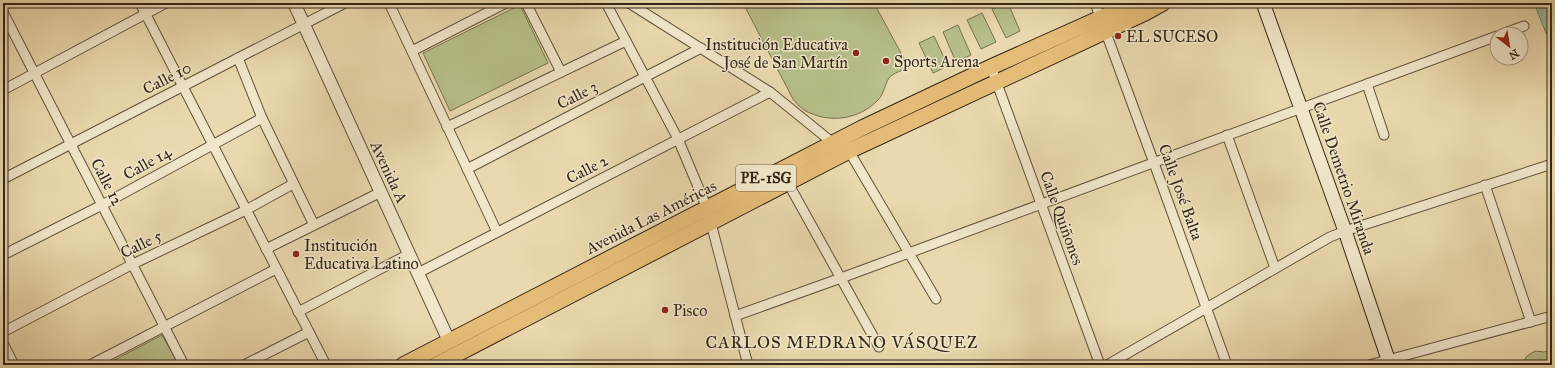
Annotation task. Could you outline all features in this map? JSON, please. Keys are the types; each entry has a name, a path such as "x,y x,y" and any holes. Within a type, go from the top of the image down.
{"main road":[{"name":"Avenida Las Américas","path":"1103,25 1134,3"},
{"name":"Avenida Las Américas","path":"437,365 458,360 833,143 994,74 1103,25 1145,13 1163,3"},
{"name":"Calle Demetrio Miranda","path":"1263,3 1302,108 1389,362"},
{"name":"Avenida Las Américas","path":"403,365 449,341 709,215 788,183 994,74"}],"street":[{"path":"140,3 326,365"},
{"path":"3,90 166,3"},
{"name":"Avenida A","path":"294,3 458,360"},
{"name":"Calle 10","path":"3,179 345,3"},
{"path":"389,3 497,232"},
{"path":"412,51 506,3"},
{"path":"526,3 561,72"},
{"path":"606,3 678,139 709,215 748,365"},
{"path":"629,3 770,92 833,143"},
{"name":"Calle José Balta","path":"1095,3 1227,365"},
{"name":"Calle 12","path":"3,12 184,365"},
{"path":"735,316 1489,39"},
{"path":"447,127 626,41"},
{"name":"Calle 3","path":"467,169 701,48"},
{"path":"238,58 262,118 314,225"},
{"name":"Calle Quiñones","path":"994,74 1100,365"},
{"path":"1367,84 1384,135"},
{"name":"Calle 2","path":"418,273 770,92"},
{"name":"Calle 14","path":"3,256 102,205 262,118"},
{"path":"1227,135 1275,268"},
{"path":"849,151 936,299"},
{"path":"1107,365 1330,237 1484,185 1552,164"},
{"path":"788,183 879,347"},
{"name":"Calle 5","path":"3,332 132,264 246,210 293,184"},
{"path":"1484,185 1532,322"},
{"path":"266,249 380,192"},
{"path":"298,312 409,254"},
{"path":"90,365 276,269"},
{"path":"1369,365 1389,362 1552,316"},
{"path":"244,365 309,332"},
{"path":"3,344 14,365"}],"shaded area":[{"path":"743,3 874,3 909,68 891,76 880,98 862,112 843,118 823,117 813,114 804,110 793,99"},
{"path":"1004,3 1008,3 1020,31 1006,38 992,9"},
{"path":"1534,3 1552,3 1552,41 1546,33"},
{"path":"520,5 548,63 450,111 423,53"},
{"path":"982,13 996,42 981,49 967,20"},
{"path":"958,25 971,55 956,62 943,32"},
{"path":"934,36 948,66 933,73 919,43"},
{"path":"162,335 179,365 105,365"},
{"path":"1552,350 1552,365 1521,365 1527,356 1535,351 1544,352"}],"place":[{"name":"EL SUCESO","path":"1118,36"},
{"name":"Institución Educativa José de San Martín","path":"856,53"},
{"name":"Sports Arena","path":"886,61"},
{"name":"Institución Educativa Latino","path":"296,254"},
{"name":"Pisco","path":"665,310"}],"district":[{"name":"CARLOS MEDRANO VÁSQUEZ","path":"842,342"}]}
